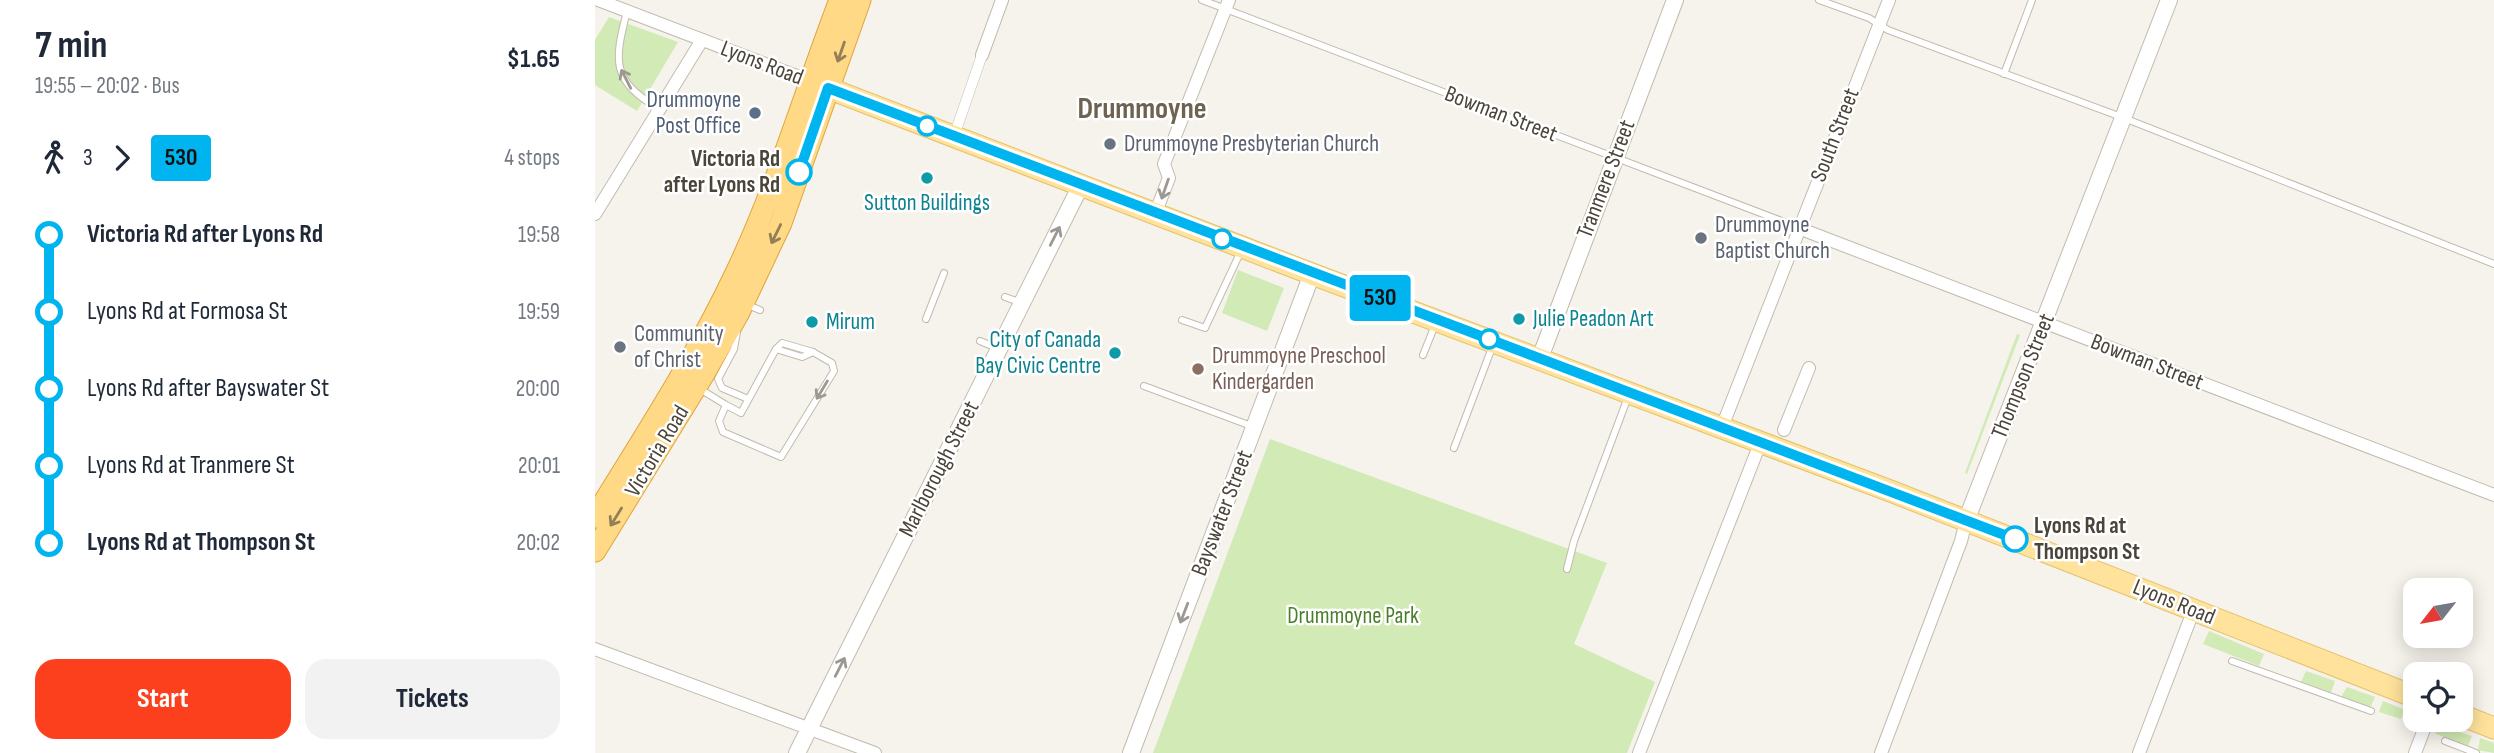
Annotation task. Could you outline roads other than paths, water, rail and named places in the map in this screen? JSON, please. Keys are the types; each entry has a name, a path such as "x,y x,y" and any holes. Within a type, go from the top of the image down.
{"highway":[{"name":"Victoria Road","path":"595,551 747,309 781,223 840,0"},
{"name":"Victoria Road","path":"595,517 673,391 735,275 819,85 860,0"}],"main road":[{"name":"Lyons Road","path":"819,85 1312,274 1761,441 2403,692"},
{"path":"2473,720 2494,728"}],"street":[{"name":"Lyons Road","path":"598,0 629,6 702,40 819,85"},
{"path":"954,136 1002,0"},
{"name":"Tranmere Street","path":"1540,358 1675,0"},
{"name":"South Street","path":"1722,427 1889,0"},
{"name":"Thompson Street","path":"1881,753 1961,541 1966,521 2169,0"},
{"path":"1155,214 1169,178 1164,164 1227,4"},
{"path":"595,214 702,40"},
{"name":"Marlborough Street","path":"797,753 1081,185"},
{"name":"Bowman Street","path":"1800,228 2494,495"},
{"name":"Bayswater Street","path":"1131,753 1312,274"},
{"path":"1784,430 1809,368"},
{"path":"1639,753 1761,441"},
{"path":"2139,753 2194,609"},
{"path":"595,649 875,753"},
{"path":"2415,753 2423,732"}],"lane":[{"name":"Bowman Street","path":"1202,0 1227,4 1800,228"},
{"path":"1819,0 2494,264"},
{"path":"2004,74 2032,0"},
{"path":"629,6 618,56 622,74 632,92 659,109"},
{"path":"1182,320 1205,328 1243,247"},
{"path":"926,319 944,273"},
{"path":"1005,297 1022,303"},
{"path":"747,309 734,349 718,379 722,387 748,399"},
{"path":"1423,355 1437,319"},
{"path":"980,341 999,349"},
{"path":"1454,449 1495,341"},
{"path":"696,387 741,413 778,345 786,343 813,352 832,363 834,371 781,457 723,432 719,421 726,405"},
{"path":"1145,386 1254,427"},
{"path":"1567,569 1574,541 1630,392"},
{"path":"2232,661 2371,711"},
{"path":"2445,741 2476,753"}],"place":[{"name":"Drummoyne Post Office","path":"755,113"},
{"name":"Drummoyne Presbyterian Church","path":"1110,144"},
{"name":"Victoria Rd after Lyons Rd","path":"799,172"},
{"name":"Sutton Buildings","path":"927,178"},
{"name":"Drummoyne Baptist Church","path":"1701,238"},
{"name":"Julie Peadon Art","path":"1519,319"},
{"name":"Mirum","path":"812,322"},
{"name":"Community of Christ","path":"620,347"},
{"name":"City of Canada Bay Civic Centre","path":"1115,353"},
{"name":"Drummoyne Preschool Kindergarden","path":"1198,369"},
{"name":"Lyons Rd at Thompson St","path":"2015,539"}],"district":[{"name":"Drummoyne","path":"1142,109"}],"park label":[{"name":"Drummoyne Park","path":"1353,616"}]}
